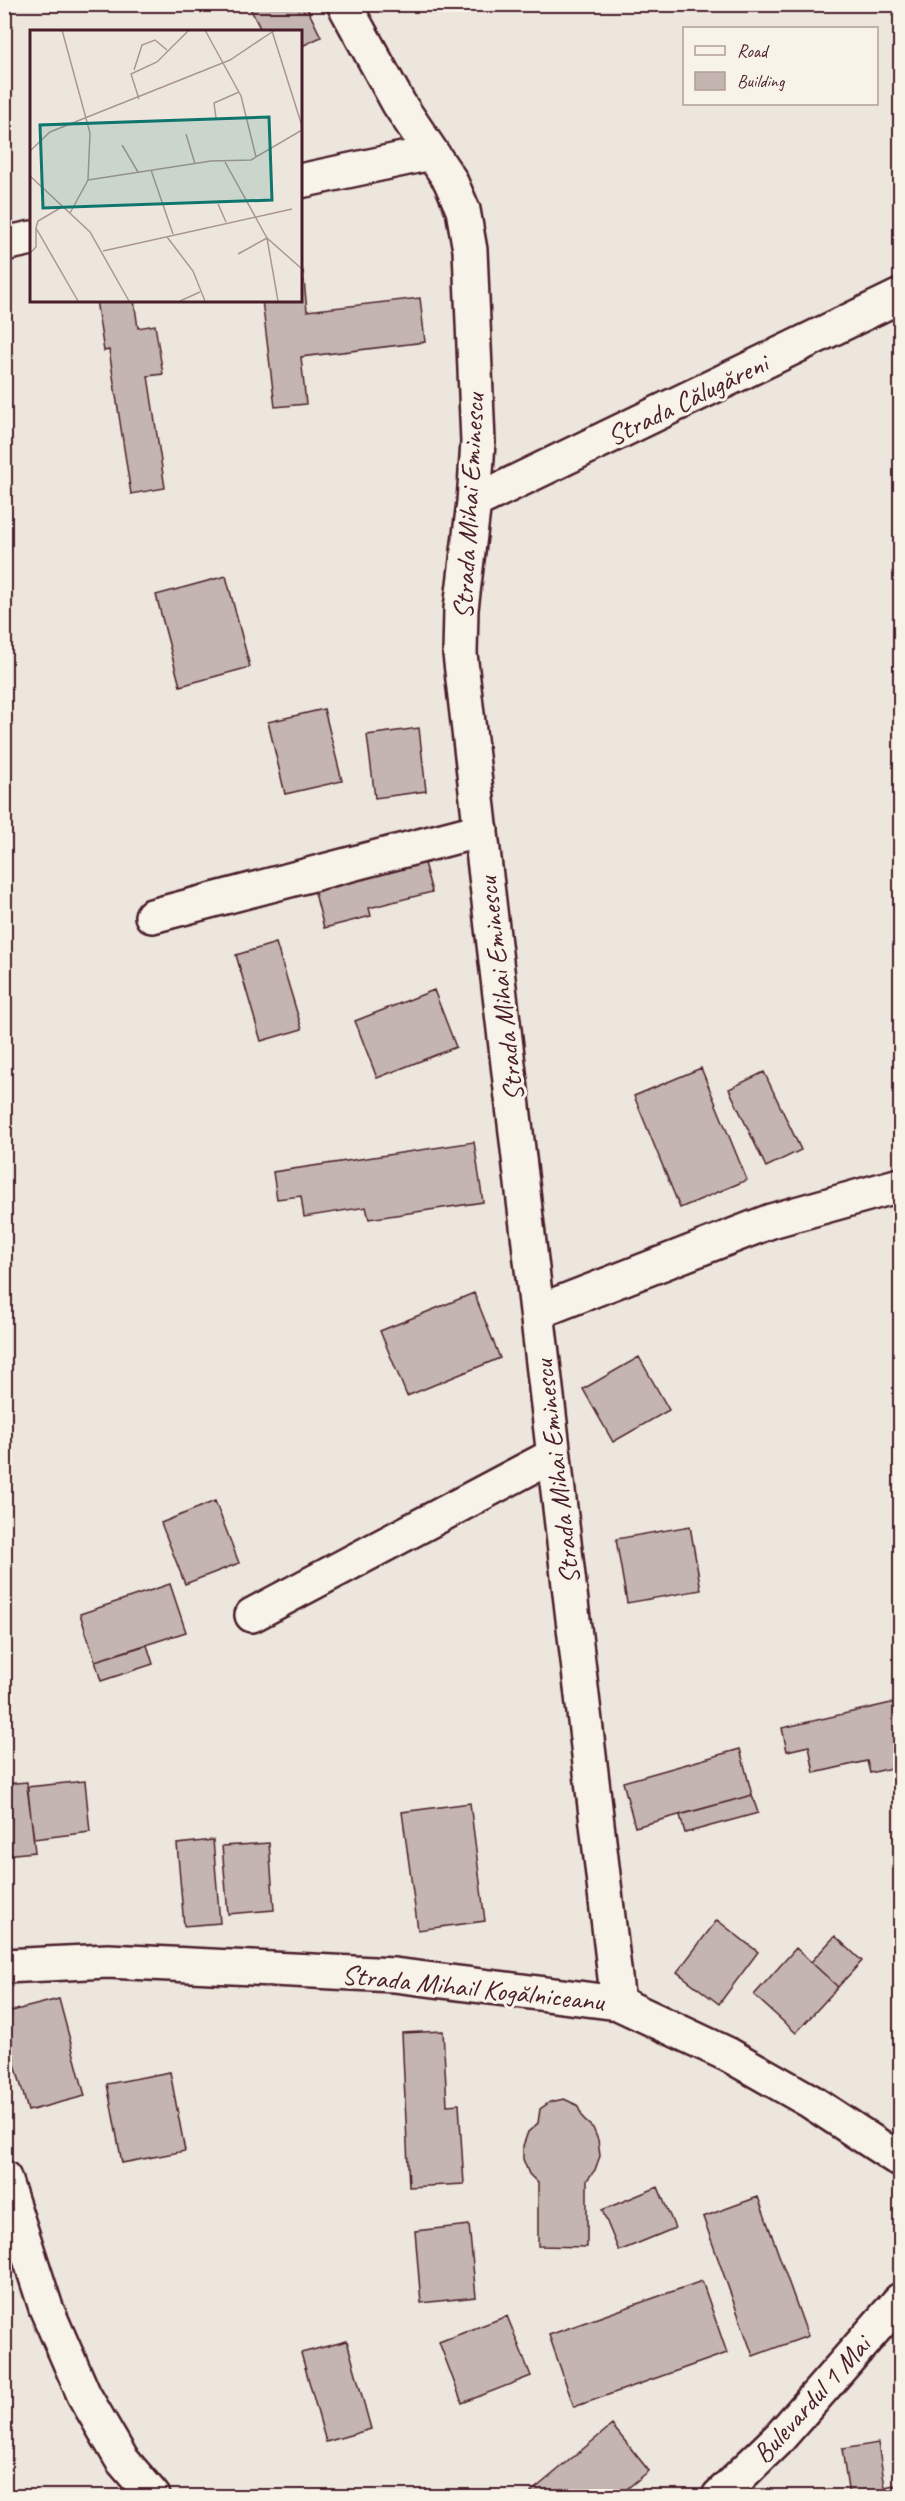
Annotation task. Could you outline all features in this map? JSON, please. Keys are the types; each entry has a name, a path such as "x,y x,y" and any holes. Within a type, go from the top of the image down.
{"street":[{"name":"Strada Mihai Eminescu","path":"344,4 399,104 450,180 463,210 470,250 478,442 474,502 461,609 460,654 618,2003"},
{"path":"302,181 431,153"},
{"path":"4,244 30,238"},
{"name":"Strada Călugăreni","path":"474,502 900,296"},
{"path":"152,916 481,830"},
{"path":"537,1312 771,1221 900,1185"},
{"path":"252,1615 554,1455"},
{"name":"Strada Mihail Kogălniceanu","path":"4,1966 108,1961 394,1975 618,2003 729,2055 810,2101 900,2160"},
{"path":"4,2178 46,2308 84,2395 122,2460 153,2496"},
{"name":"Bulevardul 1 Mai","path":"719,2496 780,2437 900,2300"}],"building":[{"path":"248,4 305,4 321,37 302,46 302,30 261,30"},
{"path":"302,271 307,311 420,298 425,342 301,357 306,404 275,407 262,302 302,302"},
{"path":"96,302 134,302 138,328 155,325 163,374 148,376 165,488 131,494 109,350 104,351"},
{"path":"226,576 250,667 180,686 156,595"},
{"path":"324,709 342,781 285,794 268,722"},
{"path":"419,728 426,791 375,798 367,735"},
{"path":"421,852 432,892 369,908 371,916 324,928 312,881"},
{"path":"276,943 302,1029 261,1041 236,955"},
{"path":"434,990 456,1047 377,1078 355,1021"},
{"path":"701,1068 747,1180 680,1208 634,1096"},
{"path":"764,1072 801,1150 766,1167 729,1089"},
{"path":"474,1142 483,1202 369,1219 366,1207 304,1217 301,1196 277,1199 273,1172"},
{"path":"474,1293 500,1358 407,1396 380,1331"},
{"path":"639,1357 669,1410 613,1442 583,1389"},
{"path":"215,1501 239,1563 185,1584 161,1523"},
{"path":"690,1526 701,1590 627,1603 616,1539"},
{"path":"170,1584 186,1632 95,1661 80,1614"},
{"path":"147,1645 153,1664 101,1681 95,1661"},
{"path":"900,1701 900,1766 870,1773 867,1761 814,1773 809,1746 787,1751 782,1728"},
{"path":"740,1749 752,1795 635,1827 623,1782"},
{"path":"85,1781 90,1832 34,1839 27,1787"},
{"path":"27,1782 35,1852 4,1855 4,1784"},
{"path":"752,1795 758,1813 685,1833 680,1815"},
{"path":"470,1803 485,1921 418,1930 402,1812"},
{"path":"213,1840 220,1923 184,1926 177,1844"},
{"path":"269,1843 274,1910 228,1914 222,1846"},
{"path":"717,1920 758,1952 719,2004 677,1972"},
{"path":"835,1936 862,1961 838,1987 811,1962"},
{"path":"796,1948 838,1987 796,2033 754,1995"},
{"path":"59,1999 85,2096 28,2111 4,2024 4,2013"},
{"path":"443,2031 447,2105 459,2104 464,2184 409,2187 402,2033"},
{"path":"170,2072 185,2151 122,2163 107,2084"},
{"path":"564,2099 577,2105 584,2120 593,2128 598,2140 600,2156 595,2170 587,2180 587,2247 538,2246 538,2183 529,2174 523,2159 523,2146 528,2132 538,2123 540,2109 550,2102"},
{"path":"658,2187 675,2228 619,2251 602,2210"},
{"path":"758,2197 808,2336 753,2356 703,2217"},
{"path":"469,2225 476,2297 421,2303 415,2231"},
{"path":"702,2281 727,2353 574,2407 549,2335"},
{"path":"507,2316 531,2376 462,2403 439,2342"},
{"path":"347,2341 371,2429 326,2442 301,2353"},
{"path":"612,2425 649,2471 618,2496 535,2496 531,2492"},
{"path":"878,2443 885,2487 894,2485 896,2496 849,2496 842,2449"}]}
